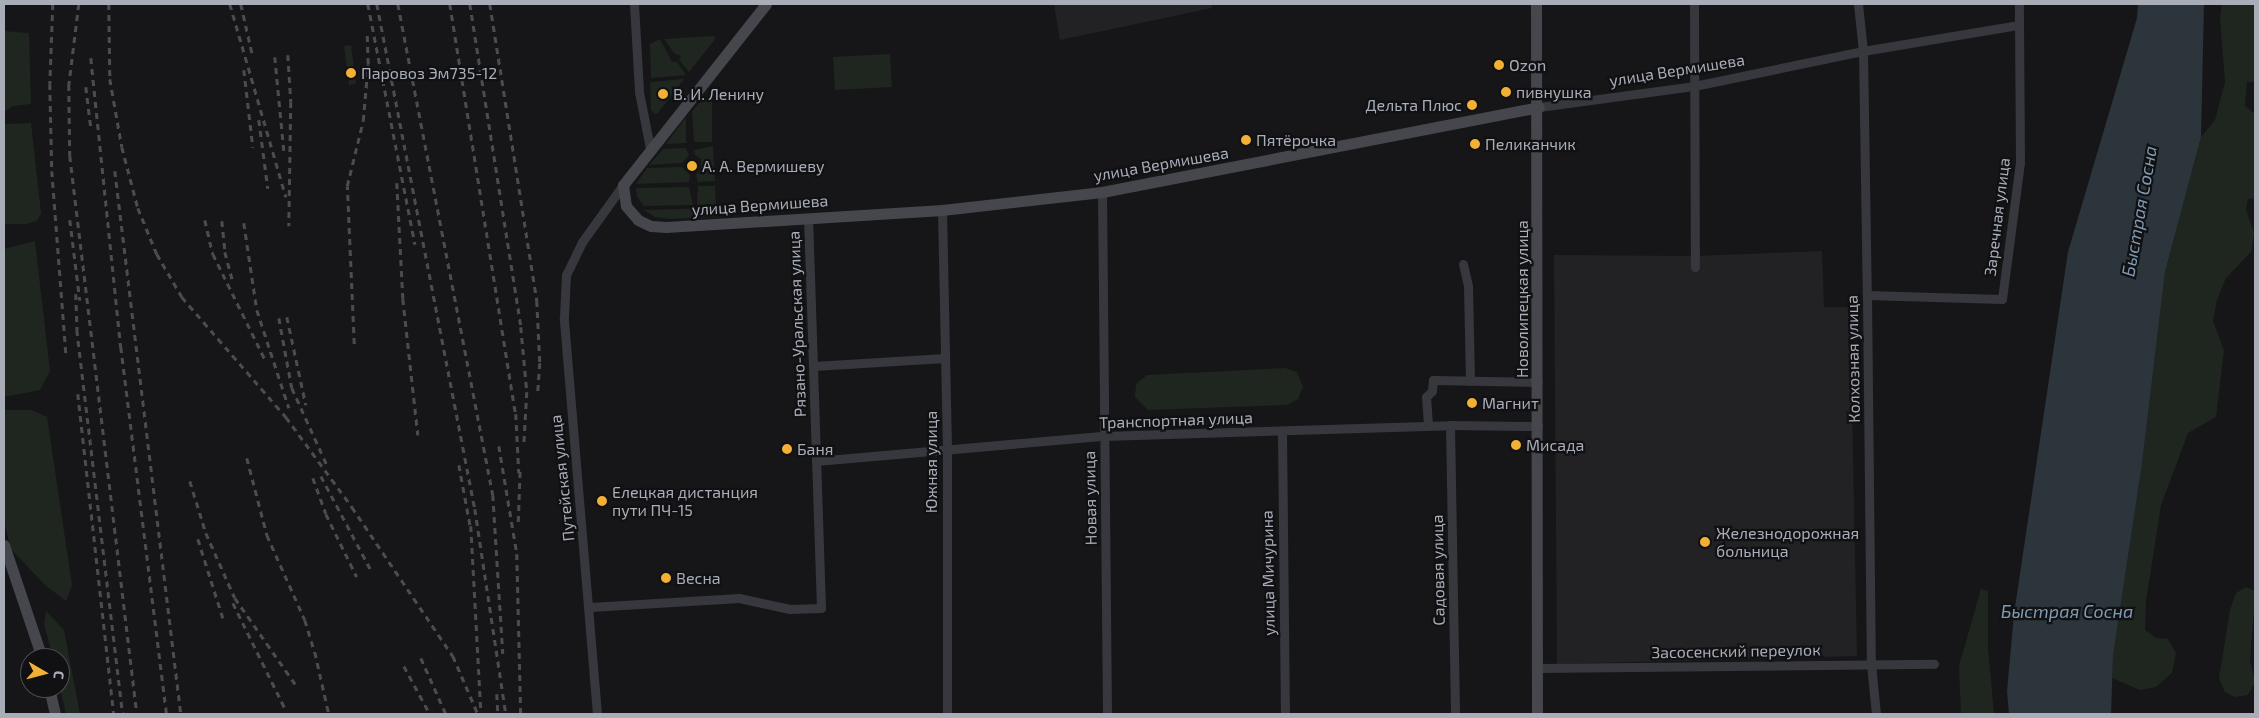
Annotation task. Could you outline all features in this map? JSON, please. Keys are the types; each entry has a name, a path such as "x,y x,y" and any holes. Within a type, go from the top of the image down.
{"street":[{"path":"634,4 639,92 650,148"},
{"path":"623,185 650,148 766,4"},
{"name":"Новолипецкая улица","path":"1536,4 1538,107 1539,668 1537,714"},
{"path":"1694,4 1695,267"},
{"name":"Колхозная улица","path":"1858,4 1863,51 1871,664 1876,714"},
{"name":"Заречная улица","path":"1867,295 2002,299 2020,162 2019,4"},
{"name":"улица Вермишева","path":"623,185 626,206 638,220 651,226 942,210 1102,192 1538,107 1694,86 1863,51 2018,25"},
{"name":"Путейская улица","path":"597,714 590,607 564,317 566,275 582,242 623,185"},
{"name":"Новая улица","path":"1102,192 1107,714"},
{"name":"Южная улица","path":"942,210 947,449 947,714"},
{"name":"Рязано-Уральская улица","path":"590,607 739,598 790,609 821,608 808,218"},
{"path":"1463,264 1468,286 1470,381"},
{"path":"814,366 945,358"},
{"path":"1428,426 1426,396 1432,391 1433,380 1538,382"},
{"name":"Транспортная улица","path":"816,461 1104,436 1282,432 1450,424 1538,426"},
{"name":"Садовая улица","path":"1450,424 1455,714"},
{"name":"улица Мичурина","path":"1282,432 1284,714"},
{"path":"4,550 38,648"},
{"name":"Засосенский переулок","path":"1539,668 1934,664"},
{"path":"52,698 55,714"}],"shaded area":[{"path":"1054,4 1211,4 1212,8 1060,40"},
{"path":"2222,4 2255,4 2255,82 2247,82 2245,106 2255,114 2255,198 2248,199 2246,209 2254,233 2251,252 2226,278 2217,300 2213,321 2224,350 2216,417 2188,433 2161,505 2146,601 2145,630 2156,638 2168,639 2176,653 2172,673 2156,687 2140,690 2112,678 2113,656 2142,464 2165,272 2201,137 2215,120 2225,82 2220,17"},
{"path":"4,31 29,33 31,104 13,106 4,112"},
{"path":"713,36 716,38 689,72 679,60 681,56 674,53 664,39"},
{"path":"660,39 672,62 677,62 686,75 651,78 650,44"},
{"path":"351,45 356,84 349,85 344,46"},
{"path":"890,54 892,87 835,90 833,57"},
{"path":"684,79 658,113 655,114 651,110 650,82"},
{"path":"703,98 707,102 712,98 712,142 694,141 692,112"},
{"path":"686,117 686,143 666,144"},
{"path":"31,123 41,213 37,221 26,224 4,224 4,124"},
{"path":"713,146 715,181 698,182 696,175 701,169 701,159 695,155 694,150"},
{"path":"686,148 689,155 682,163 649,165 663,149"},
{"path":"682,167 690,175 689,182 636,184 647,168"},
{"path":"698,186 715,186 716,205 697,205"},
{"path":"689,187 693,205 644,206 637,197 636,188"},
{"path":"715,208 716,217 669,219 655,217 644,210"},
{"path":"35,241 50,371 40,390 4,397 4,249"},
{"name":"Железнодорожная больница","path":"1822,251 1824,307 1850,307 1857,656 1557,664 1554,255 1694,256"},
{"path":"1285,368 1297,372 1303,387 1298,399 1287,405 1148,410 1135,397 1136,384 1147,375"},
{"path":"4,410 31,410 47,417 72,585 66,601 45,585 11,549 4,522"},
{"path":"2246,587 2255,591 2250,660 2255,682 2248,695 2235,697 2225,692 2219,678 2230,610 2236,593"},
{"path":"1981,589 1988,591 1988,648 1994,714 1961,714 1959,666"},
{"path":"46,611 64,630 67,648 50,648 44,624"},
{"path":"70,662 80,714 66,714 62,698 70,698"}],"water":[{"name":"Быстрая Сосна","path":"2138,4 2204,4 2201,137 2165,272 2142,464 2113,656 2111,714 2009,714 2007,691 2014,614 2068,252 2137,18"}],"railway":[{"path":"53,4 50,84 52,171 66,355"},
{"path":"79,4 69,85 70,156 137,714"},
{"path":"109,4 110,79 122,147 138,208 157,254 182,297 286,417 352,507 453,656 478,714"},
{"path":"230,4 286,197"},
{"path":"241,4 253,57"},
{"path":"368,4 415,244"},
{"path":"377,4 475,509 506,714"},
{"path":"398,4 493,495 503,654"},
{"path":"450,4 516,414 519,473"},
{"path":"470,4 521,327 527,392 524,446"},
{"path":"490,4 537,301 540,363 538,393"},
{"path":"354,344 347,186 363,121 368,64 367,31"},
{"path":"288,55 291,102 289,226"},
{"path":"275,57 284,151"},
{"path":"91,58 121,347 167,714"},
{"path":"244,70 253,147"},
{"path":"86,87 91,128"},
{"path":"259,120 268,188"},
{"path":"115,171 181,714"},
{"path":"397,183 403,299 418,435"},
{"path":"70,220 80,300"},
{"path":"205,220 213,254 265,359"},
{"path":"222,221 225,252 233,282"},
{"path":"244,223 257,310 289,408"},
{"path":"76,294 77,330 123,714"},
{"path":"287,317 306,405"},
{"path":"279,318 292,388 328,467"},
{"path":"78,394 114,714"},
{"path":"499,446 517,554 521,714"},
{"path":"247,458 267,535 305,620 315,652 329,714"},
{"path":"459,465 471,529"},
{"path":"518,522 520,467"},
{"path":"321,476 371,570"},
{"path":"313,478 326,514 357,577"},
{"path":"190,481 206,533 235,598 296,685"},
{"path":"471,526 481,710"},
{"path":"198,539 223,618"},
{"path":"233,603 285,708"},
{"path":"421,658 446,714"},
{"path":"404,666 430,714"},
{"path":"497,694 498,714"}],"place":[{"name":"Ozon","path":"1499,65"},
{"name":"Паровоз Эм735-12","path":"351,73"},
{"name":"пивнушка","path":"1506,92"},
{"name":"В. И. Ленину","path":"663,94"},
{"name":"Дельта Плюс","path":"1472,105"},
{"name":"Пятёрочка","path":"1246,140"},
{"name":"Пеликанчик","path":"1475,144"},
{"name":"А. А. Вермишеву","path":"692,166"},
{"name":"Магнит","path":"1472,403"},
{"name":"Мисада","path":"1516,445"},
{"name":"Баня","path":"787,449"},
{"name":"Елецкая дистанция пути ПЧ-15","path":"602,501"},
{"name":"Железнодорожная больница","path":"1705,542"},
{"name":"Весна","path":"666,578"}]}
